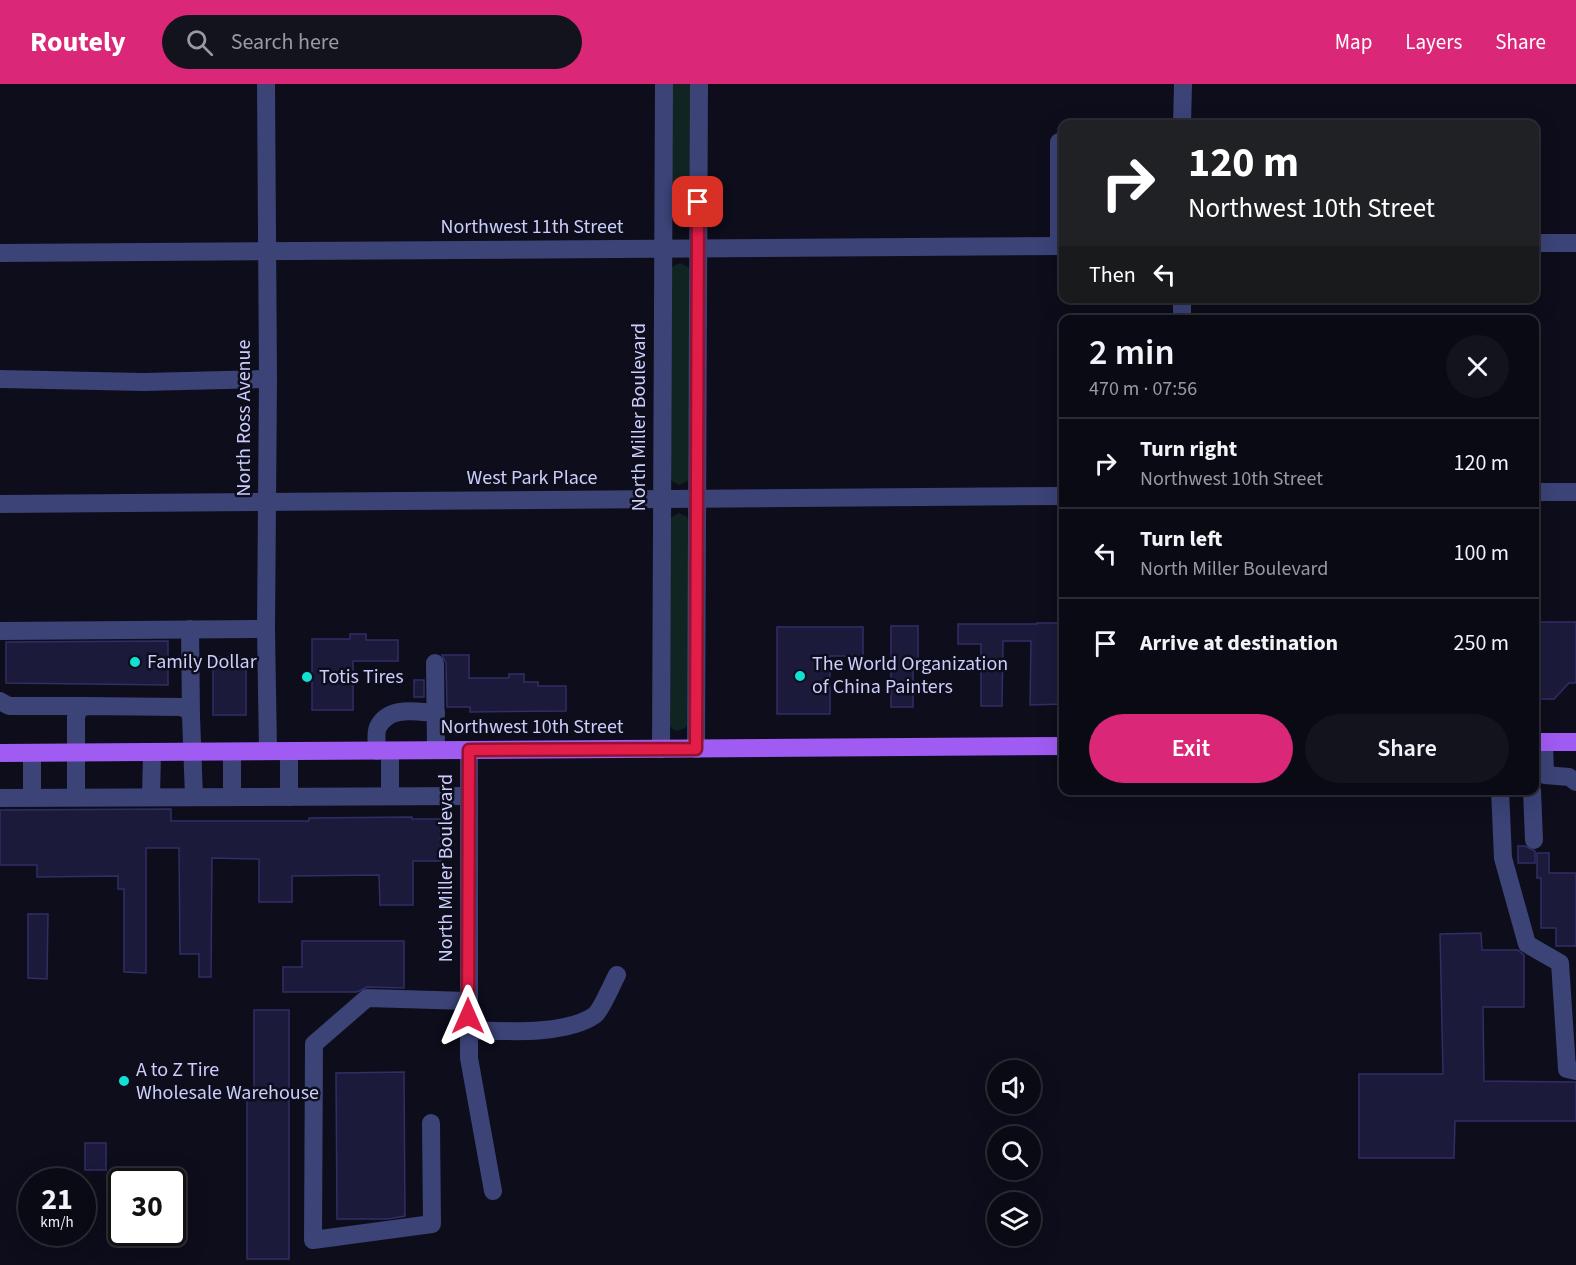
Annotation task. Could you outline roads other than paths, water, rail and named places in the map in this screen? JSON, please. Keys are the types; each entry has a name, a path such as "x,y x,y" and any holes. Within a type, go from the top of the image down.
{"main road":[{"path":"1539,742 1576,742"},
{"name":"Northwest 10th Street","path":"0,753 1059,746"}],"street":[{"name":"North Ross Avenue","path":"266,84 268,751"},
{"name":"North Miller Boulevard","path":"661,749 664,84"},
{"path":"696,749 699,84"},
{"path":"1182,120 1183,84"},
{"path":"1539,243 1576,243"},
{"name":"Northwest 11th Street","path":"0,253 1059,246"},
{"path":"0,380 144,382 268,379"},
{"path":"1539,492 1576,492"},
{"name":"West Park Place","path":"0,504 1059,496"},
{"path":"0,631 266,628"},
{"path":"190,629 194,797"},
{"path":"435,663 436,750"},
{"path":"0,701 9,706 181,707 188,710 191,716"},
{"path":"76,797 76,717 78,710 86,706"},
{"path":"390,796 378,728 386,717 396,711 436,713"},
{"path":"1539,742 1540,777 1569,777 1576,782"},
{"name":"North Miller Boulevard","path":"469,750 469,1058 493,1191"},
{"path":"289,751 289,797"},
{"path":"232,752 232,797"},
{"path":"32,753 32,797"},
{"path":"151,797 152,753"},
{"path":"1500,795 1503,858 1527,944 1560,963 1567,1069 1576,1071"},
{"path":"1532,795 1534,840"},
{"path":"0,798 469,796"},
{"path":"468,1030 542,1029 574,1025 596,1014 617,975"},
{"path":"431,1123 432,1224 313,1240 314,1044 367,998 468,1001"}],"place":[{"name":"Family Dollar","path":"135,662"},
{"name":"The World Organization of China Painters","path":"800,676"},
{"name":"Totis Tires","path":"307,677"},
{"name":"A to Z Tire Wholesale Warehouse","path":"124,1081"}]}
